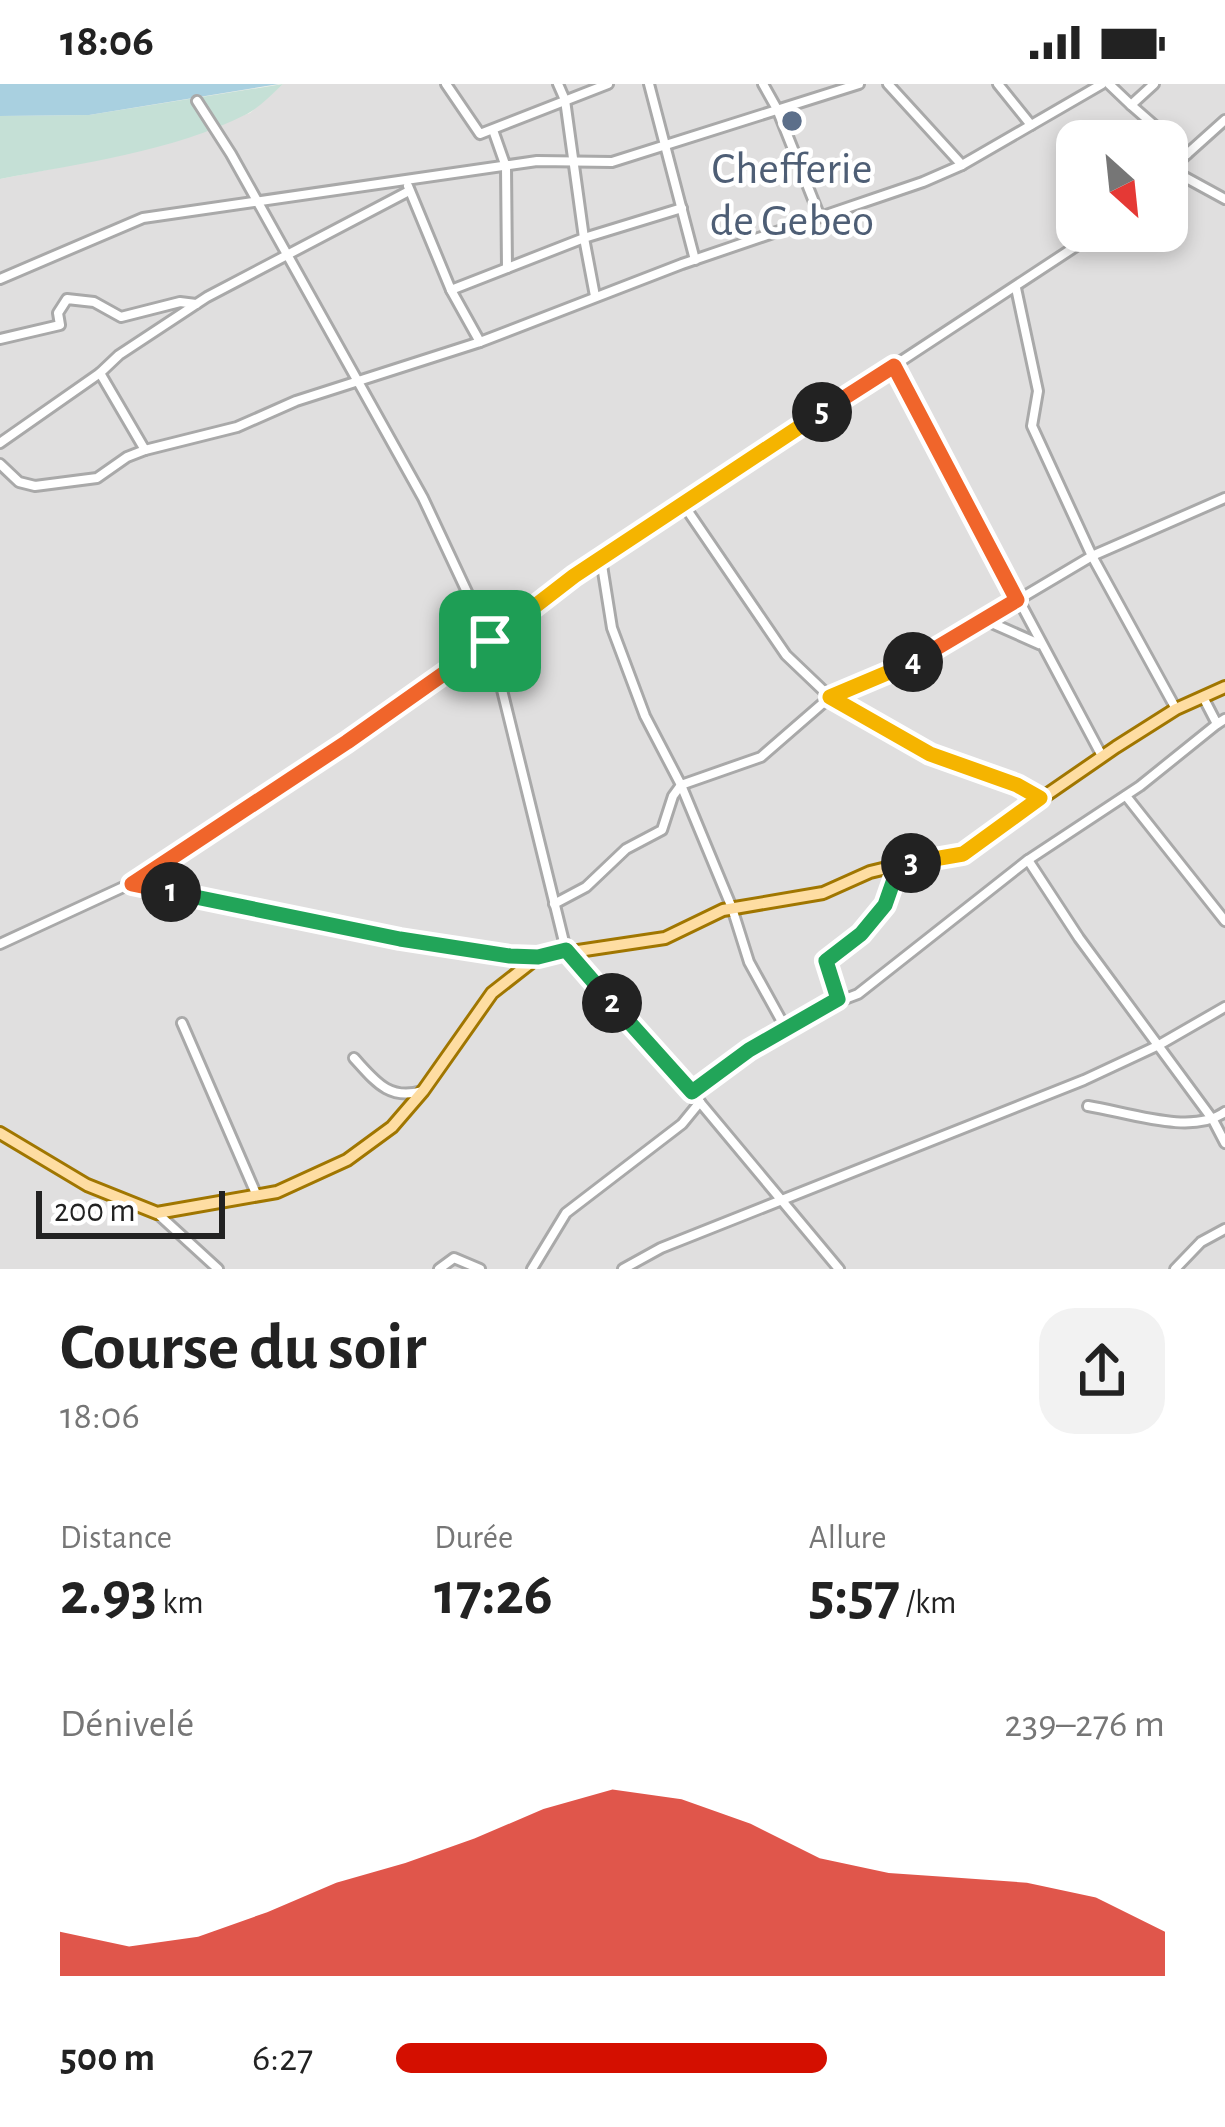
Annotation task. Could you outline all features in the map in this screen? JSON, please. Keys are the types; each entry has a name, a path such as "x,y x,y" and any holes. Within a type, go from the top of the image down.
{"main road":[{"path":"0,1132 87,1185 157,1213 257,1197 314,1176 362,1151 406,1114 491,993 538,957 664,938 732,908 823,893 899,865 955,858 1176,710 1225,688"}],"street":[{"path":"446,84 476,130 484,134 608,84"},
{"path":"558,84 565,100 595,296"},
{"path":"649,84 695,260"},
{"path":"763,84 820,217"},
{"path":"0,279 143,218 408,187 543,161 612,162 859,84"},
{"path":"888,84 962,165"},
{"path":"998,84 1031,125"},
{"path":"0,464 19,482 35,486 97,478 146,450 237,427 296,400 480,342 962,165 1106,84 1148,120"},
{"path":"1131,105 1154,84"},
{"path":"197,101 423,498 490,641 566,950 839,1269"},
{"path":"1188,153 1225,119"},
{"path":"493,130 506,167 507,268"},
{"path":"1188,180 1225,199"},
{"path":"0,443 100,373 122,352 197,304 408,187"},
{"path":"408,187 451,290 480,342"},
{"path":"451,290 584,238 682,208"},
{"path":"0,944 132,884 490,641 601,558 1068,252"},
{"path":"1016,288 1038,391 1032,425 1092,556 1176,710"},
{"path":"0,339 60,325 58,313 67,299 94,302 121,317 180,302 197,304"},
{"path":"894,366 1102,757"},
{"path":"100,373 146,450"},
{"path":"554,904 586,887 626,849 662,830 681,784 761,758 830,697 915,662 1092,556 1225,497"},
{"path":"683,503 786,655 830,697 930,754 1040,798"},
{"path":"601,558 611,628 645,716 681,784 749,962 786,1029"},
{"path":"985,620 1039,644"},
{"path":"692,1092 786,1029 838,999 858,994 1028,860 1126,796 1221,722 1203,697"},
{"path":"1126,796 1225,921"},
{"path":"1028,860 1225,1143"},
{"path":"838,999 826,961 861,934 885,905 899,865"},
{"path":"132,884 400,939 538,957"},
{"path":"622,1269 661,1248 1084,1080 1225,1007"},
{"path":"182,1023 257,1197"},
{"path":"354,1058 375,1081 398,1096 423,1090"},
{"path":"532,1269 566,1214 682,1124 700,1102"},
{"path":"1088,1106 1179,1123 1213,1120 1225,1112"},
{"path":"157,1213 218,1269"},
{"path":"1175,1269 1201,1242 1225,1229"},
{"path":"439,1269 454,1258 480,1269"}],"shaded area":[{"path":"0,84 279,84 89,115 0,116"},
{"path":"283,84 1225,84 1225,1269 0,1269 0,179 117,156 250,113"},
{"path":"283,84 247,114 188,138 0,179 0,116 89,115"}],"place":[{"name":"Chefferie de Gebeo","path":"792,121"}],"route":[{"path":"894,366 1017,600 915,662 830,697 930,754 1040,798 955,858 899,865 885,905 861,934 826,961 838,999 749,1050 692,1092 566,950 538,957 510,956 400,939 132,884 490,641 574,576 894,366"}]}
